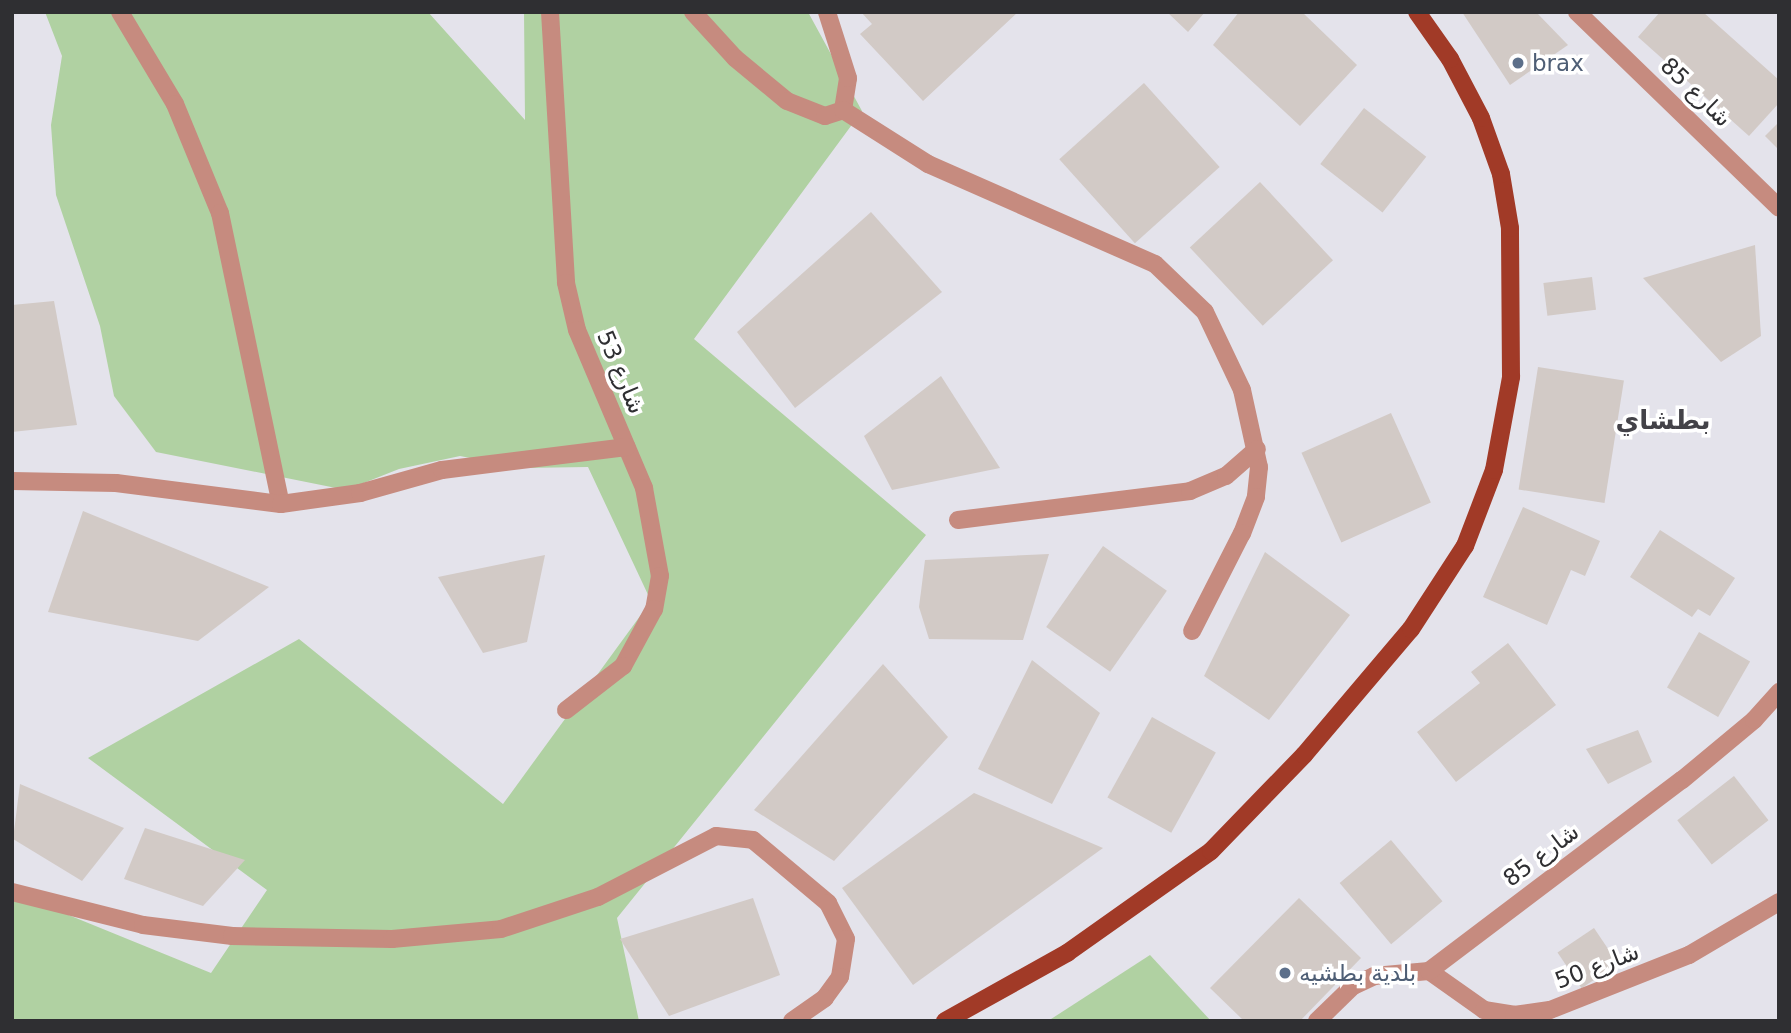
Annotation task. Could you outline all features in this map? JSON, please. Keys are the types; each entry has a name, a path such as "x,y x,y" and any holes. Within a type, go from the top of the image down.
{"main road":[{"path":"945,1021 1068,953 1181,874 1243,822 1411,629 1469,537 1494,470 1511,377 1510,228 1501,174 1481,118 1450,59 1417,12"}],"street":[{"path":"120,12 175,104 220,213 281,504"},
{"name":"شارع 53","path":"550,12 565,283 577,330 627,447 657,542 660,576 654,609 623,666 566,710"},
{"path":"693,12 735,58 787,101 825,116 843,110"},
{"path":"827,12 848,78 843,110"},
{"name":"شارع 85","path":"1577,12 1779,208"},
{"path":"843,110 928,164 1112,242 1179,281 1226,350 1257,449 1256,497 1192,631"},
{"path":"12,481 116,484 281,504 360,493 454,468 627,447"},
{"path":"958,520 1190,491 1226,477 1257,449"},
{"name":"شارع 85","path":"1429,971 1682,780 1754,720 1779,692"},
{"path":"12,892 143,925 232,936 392,939 501,929 598,897 716,836 753,841 828,903 846,939 840,977 825,998 792,1021"},
{"name":"شارع 50","path":"1429,971 1484,1010 1514,1015 1550,1010 1689,955 1779,902"},
{"path":"1317,1021 1353,986 1374,976 1429,971"}],"green space":[{"path":"45,12 428,12 525,120 524,12 808,12 862,111 694,339 926,535 617,918 639,1021 12,1021 12,892 211,973 267,890 88,758 299,639 503,804 651,601 588,467 522,468 460,456 399,469 346,490 156,452 114,396 100,326 56,195 51,125 62,56"},
{"path":"1150,955 1211,1021 1048,1021"}],"building":[{"path":"861,12 1018,12 923,101 860,34 872,24"},
{"path":"1167,12 1205,12 1188,32"},
{"path":"1239,12 1302,12 1357,65 1300,126 1213,45"},
{"name":"brax","path":"1462,12 1536,12 1568,45 1510,85"},
{"path":"1660,12 1703,12 1779,80 1779,103 1749,136 1638,37"},
{"path":"1144,83 1220,167 1135,243 1059,159"},
{"path":"1364,108 1426,157 1383,213 1320,164"},
{"path":"1779,122 1779,150 1765,136"},
{"path":"1260,182 1333,260 1263,326 1190,247"},
{"path":"871,212 942,292 795,408 737,332"},
{"path":"1755,245 1761,336 1721,362 1643,278"},
{"path":"1592,277 1596,310 1547,316 1543,283"},
{"path":"54,301 77,425 12,432 12,305"},
{"path":"1538,367 1624,381 1605,503 1519,489"},
{"path":"941,376 1000,468 892,490 864,436"},
{"path":"1391,413 1431,503 1341,542 1301,453"},
{"path":"1523,507 1600,541 1585,576 1571,570 1547,625 1483,597"},
{"path":"83,511 269,587 198,641 48,612"},
{"path":"1660,530 1735,578 1710,616 1698,609 1692,617 1630,577"},
{"path":"1103,546 1167,591 1110,672 1046,627"},
{"path":"1265,552 1350,615 1269,720 1204,676"},
{"path":"1049,554 1023,640 929,639 919,607 925,560"},
{"path":"545,555 527,642 483,653 438,577"},
{"path":"1699,632 1750,661 1718,717 1667,687"},
{"path":"1508,643 1556,705 1456,782 1417,732 1480,683 1471,672"},
{"path":"1032,660 1100,713 1052,804 978,769"},
{"path":"883,664 948,737 834,861 754,810"},
{"path":"1152,717 1216,752 1171,833 1107,797"},
{"path":"1638,730 1652,762 1608,784 1586,749"},
{"path":"1734,776 1768,820 1712,864 1677,820"},
{"path":"20,784 124,828 82,881 13,839"},
{"path":"974,793 1103,848 913,985 842,888"},
{"path":"145,828 245,860 203,906 124,879"},
{"path":"1391,840 1442,901 1391,944 1340,883"},
{"path":"753,898 780,975 669,1016 620,939"},
{"name":"بلدية بطشيه","path":"1299,898 1361,958 1300,1021 1244,1021 1210,988"},
{"path":"1594,928 1618,964 1582,988 1558,953"}],"place":[{"name":"brax","path":"1518,63"},
{"name":"بلدية بطشيه","path":"1285,973"}],"district":[{"name":"بطشاي","path":"1663,421"}]}
